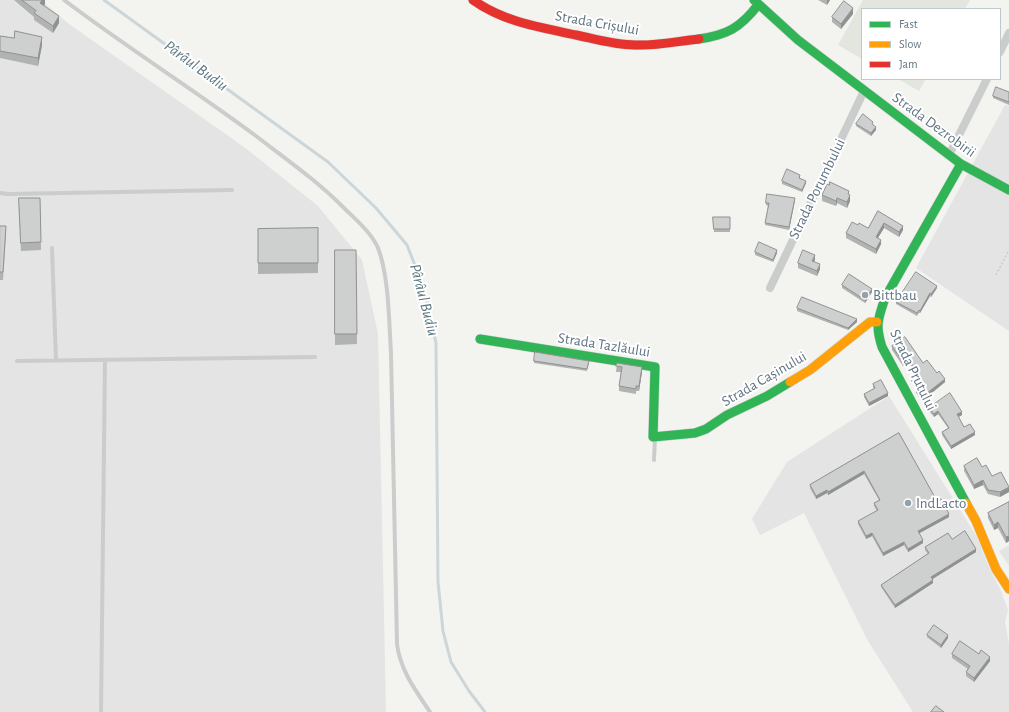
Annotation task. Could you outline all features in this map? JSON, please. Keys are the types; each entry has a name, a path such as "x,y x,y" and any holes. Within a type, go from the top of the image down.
{"street":[{"name":"Strada Crișului","path":"473,0 496,14 514,21 602,41 629,45 651,45 704,38 725,33 734,29 751,14 756,2"},
{"name":"Strada Dezrobirii","path":"756,2 796,39 961,164 1009,190"},
{"path":"1001,50 1009,33"},
{"path":"949,155 986,80"},
{"name":"Strada Porumbului","path":"770,288 864,91"},
{"name":"Strada Prutului","path":"961,164 885,298 877,322 878,334 882,347 976,521 996,569 1009,589"},
{"name":"Strada Cașinului","path":"654,437 695,433 706,429 727,415 767,396 810,370 870,322 877,322"},
{"name":"Strada Tazlăului","path":"480,339 655,367 654,437"}],"lane":[{"path":"64,0 206,99 295,164 320,185 354,218 368,233 378,247 384,270 391,353 397,644 403,667 418,695 430,712"},
{"path":"0,193 232,190"},
{"path":"52,248 56,360"},
{"path":"17,361 315,356"},
{"path":"101,712 105,360"},
{"path":"654,437 654,460"}],"path":[{"path":"996,274 1009,250"}],"shaded area":[{"path":"0,0 41,0 69,24 244,147 318,206 362,260 378,334 386,712 0,712"},
{"path":"863,0 970,0 966,8 861,8 861,58 838,45"},
{"path":"900,80 925,80 919,91"},
{"path":"1005,105 1009,106 1009,331 916,268"},
{"path":"889,396 977,537 987,563 1001,591 1008,610 1005,622 1009,644 1009,712 913,712 868,641 804,513 760,535 752,519 787,462"},
{"path":"1009,545 1009,566 999,551"}],"building":[{"path":"22,0 42,0 40,3 59,16 53,26 34,13 36,11"},
{"path":"844,1 853,8 841,24 832,17"},
{"path":"15,31 42,37 38,58 0,51 0,36 14,38"},
{"path":"996,87 1009,92 1009,102 993,96"},
{"path":"863,114 873,122 872,124 876,127 871,133 856,124"},
{"path":"787,169 800,175 799,178 806,181 802,190 782,181"},
{"path":"830,182 849,191 848,194 850,195 847,202 837,198 836,201 822,195 827,184 829,185"},
{"path":"767,194 795,198 789,227 765,223 769,203 766,203"},
{"path":"19,198 40,198 41,242 21,243"},
{"path":"878,211 903,226 899,232 884,223 876,237 881,240 876,249 846,233 852,222 858,225 859,223 868,228"},
{"path":"713,217 730,217 730,229 714,229"},
{"path":"0,226 6,226 3,272 0,272"},
{"path":"318,228 318,263 258,263 258,229"},
{"path":"759,242 777,250 773,260 755,252"},
{"path":"335,250 356,250 357,334 335,334"},
{"path":"803,250 815,255 812,261 820,264 817,271 798,263"},
{"path":"916,272 937,286 931,294 930,293 920,311 919,310 917,313 896,302"},
{"path":"849,274 872,289 865,300 842,285"},
{"path":"802,297 857,319 848,328 797,308"},
{"path":"905,337 923,363 927,360 937,373 939,371 945,379 922,397 916,390 919,387 911,377 918,372 908,359 903,362 892,346"},
{"path":"535,352 589,361 587,369 534,361"},
{"path":"617,363 642,367 639,386 636,386 636,389 619,386 622,367 616,366"},
{"path":"881,380 888,393 869,403 864,394 875,388 873,384"},
{"path":"950,393 962,412 957,414 964,427 970,424 975,432 951,446 942,432 949,428 938,411 934,414 929,408"},
{"name":"IndLacto","path":"899,433 937,501 941,499 949,514 918,531 923,540 908,549 904,542 883,553 872,533 866,536 858,521 878,510 874,503 880,500 864,471 828,492 827,490 816,496 810,485"},
{"path":"977,458 982,467 986,465 992,476 1001,472 1009,487 1000,492 988,490 983,480 974,485 964,466"},
{"path":"1009,502 1009,536 1006,537 998,522 994,525 988,513"},
{"path":"965,531 976,549 931,577 933,580 895,605 881,585 929,553 925,547 948,533 952,539"},
{"path":"934,625 948,635 941,645 927,635"},
{"path":"960,641 979,654 981,650 990,657 974,678 966,672 970,666 952,654"},
{"path":"936,706 944,712 931,712"}],"waterway":[{"name":"Pârâul Budiu","path":"104,0 328,162 376,208 407,245 424,288 436,343 438,582 443,631 451,662 469,691 485,712"}],"traffic: fast":[{"path":"754,0 798,40 961,164 1009,190"},
{"path":"699,39 725,33 739,25 758,5"},
{"path":"961,164 885,298 879,317 878,327 882,347 966,503"},
{"path":"480,339 655,367 653,437 695,433 706,429 727,415 767,396 790,382"}],"traffic: slow":[{"path":"790,382 810,370 870,322 877,322"},
{"path":"966,503 976,521 996,569 1009,589"}],"traffic: jam":[{"path":"473,0 497,14 522,23 613,43 628,45 651,45 699,39"}],"place":[{"name":"Bittbau","path":"865,295"},
{"name":"IndLacto","path":"908,503"}]}
